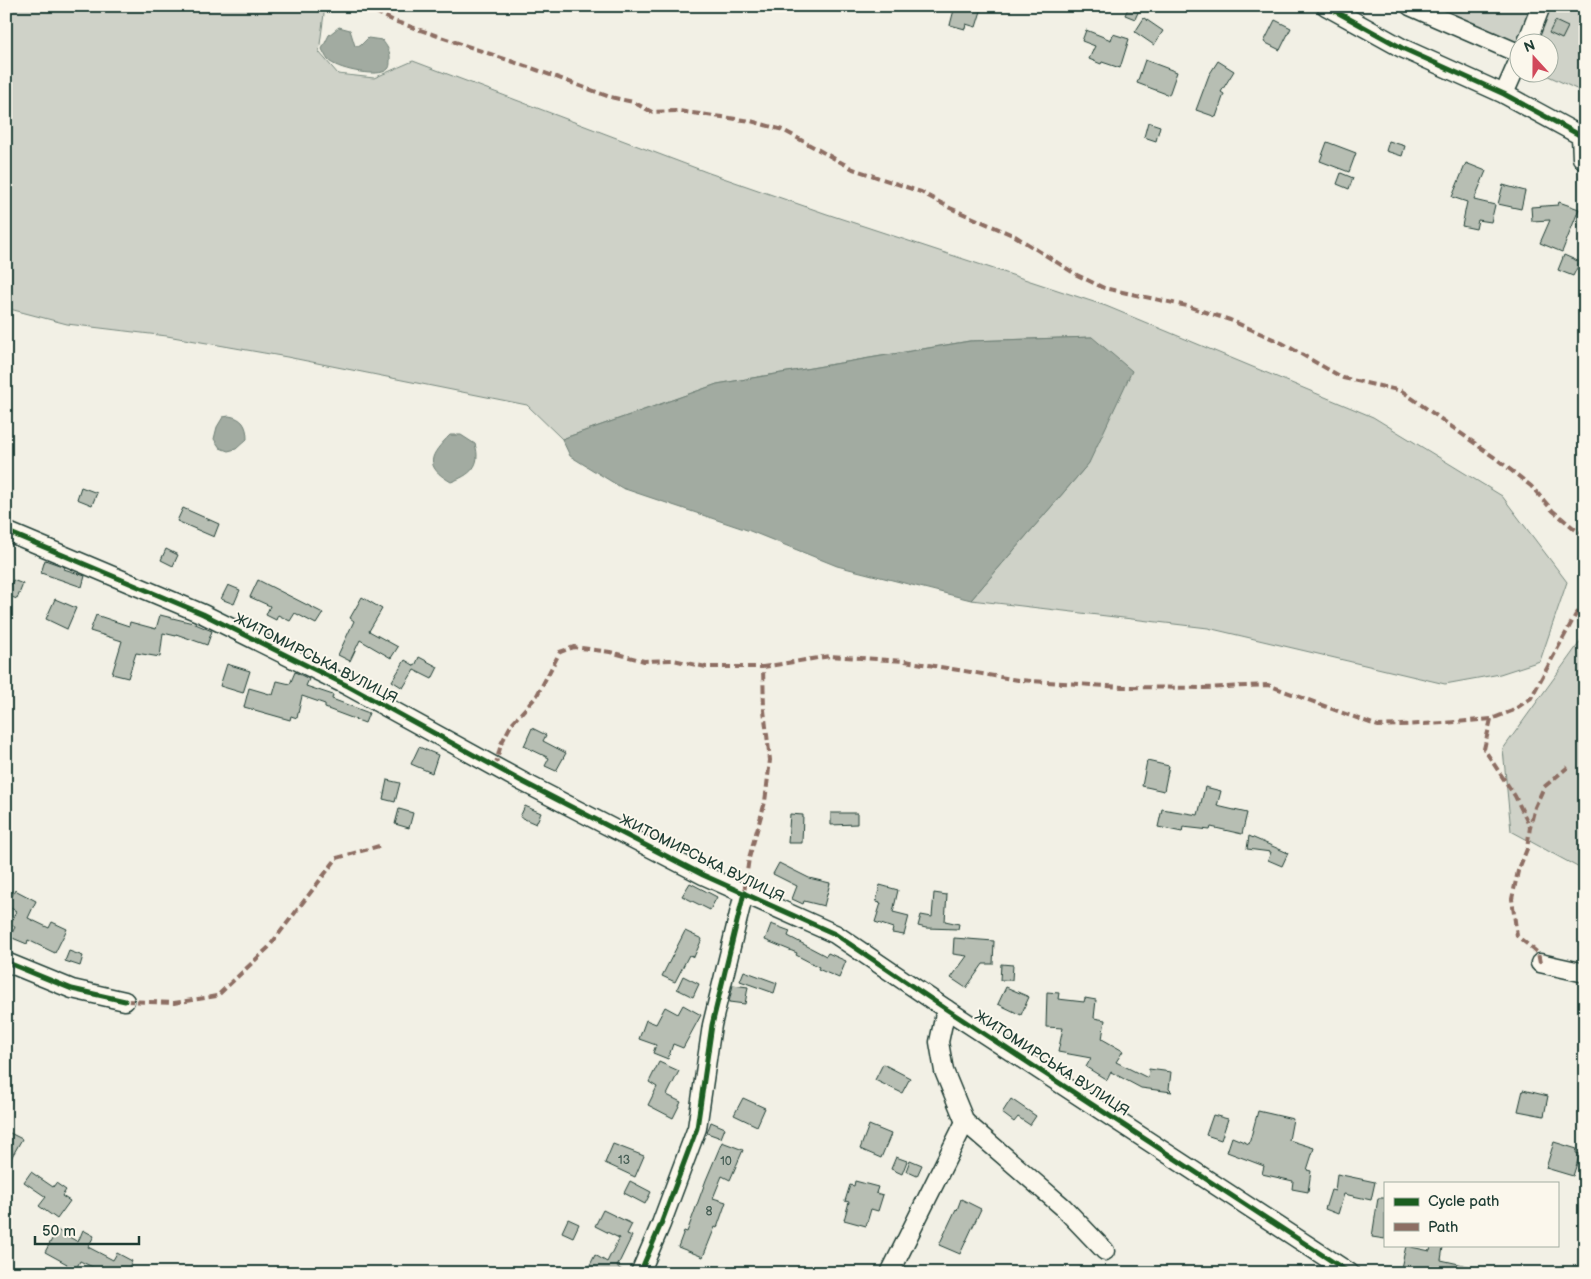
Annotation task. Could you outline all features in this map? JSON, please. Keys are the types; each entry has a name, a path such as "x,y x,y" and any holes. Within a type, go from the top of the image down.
{"street":[{"path":"1326,6 1402,48 1504,94 1583,137 1582,158 1585,161"},
{"path":"1410,6 1508,49"},
{"path":"1530,32 1542,6"},
{"path":"1504,94 1509,82"},
{"name":"ЖИТОМИРСЬКА ВУЛИЦЯ","path":"6,531 203,614 348,686 531,786 703,874 835,934 946,1009 1350,1273"},
{"path":"640,1273 661,1224 697,1128 712,1025 744,893"},
{"path":"6,962 72,989 125,1001"},
{"path":"1540,963 1585,973"},
{"path":"946,1009 939,1042 944,1071 965,1122 1064,1207 1105,1251"},
{"path":"890,1273 965,1122"}],"shaded area":[{"path":"6,6 325,6 319,52 338,74 374,78 413,61 709,173 1106,306 1373,417 1502,496 1567,582 1540,661 1500,674 1445,684 1208,628 971,600 1089,463 1092,337 969,341 717,384 562,439 527,405 287,357 167,336 67,324 6,308"},
{"path":"1404,6 1585,6 1585,93 1558,80 1558,32 1508,32 1508,57"},
{"path":"339,27 350,30 355,46 360,46 368,38 382,40 390,55 388,69 380,73 364,73 347,69 328,60 322,49 329,35"},
{"path":"1092,337 1132,371 1089,463 971,600 837,566 750,531 622,488 570,456 562,439 717,384 970,341"},
{"path":"223,417 237,418 243,423 247,439 236,449 228,451 220,448 214,439 217,427"},
{"path":"450,435 461,435 475,444 477,452 473,469 451,482 436,471 432,460 434,454"},
{"path":"1585,632 1585,871 1511,831 1503,749 1580,642"}],"building":[{"path":"955,6 964,6 981,11 976,27 966,24 965,29 950,25"},
{"path":"1129,6 1141,6 1135,19 1125,15"},
{"path":"1144,18 1163,31 1154,45 1135,32"},
{"path":"1275,20 1291,28 1280,50 1264,42"},
{"path":"1555,21 1568,27 1562,39 1558,37 1558,32 1550,32"},
{"path":"1086,30 1111,40 1113,34 1129,39 1120,68 1089,59 1095,46 1082,41"},
{"path":"1145,60 1177,72 1169,95 1137,83"},
{"path":"1218,61 1234,71 1221,92 1224,94 1216,117 1196,110 1209,75"},
{"path":"1148,122 1160,126 1156,141 1144,137"},
{"path":"1389,141 1405,146 1402,156 1386,151"},
{"path":"1327,142 1356,153 1349,172 1320,161"},
{"path":"1466,163 1486,171 1474,200 1495,205 1491,222 1478,220 1476,229 1462,226 1467,202 1452,197"},
{"path":"1341,173 1353,178 1349,189 1337,184"},
{"path":"1503,185 1525,191 1521,209 1498,204"},
{"path":"1559,202 1579,209 1562,252 1540,243 1550,220 1532,221 1531,207 1558,205"},
{"path":"1564,255 1580,262 1573,276 1558,270"},
{"path":"81,487 97,493 92,505 77,499"},
{"path":"183,508 219,524 214,537 177,521"},
{"path":"166,549 178,555 173,566 161,560"},
{"path":"45,560 85,576 82,587 41,573"},
{"path":"13,580 23,584 17,599 6,595"},
{"path":"258,580 323,613 316,624 295,613 290,621 278,615 276,620 266,615 270,606 250,597"},
{"path":"228,585 240,590 234,604 221,599"},
{"path":"362,597 382,609 369,631 398,647 391,658 360,640 350,661 338,655 354,621 350,618"},
{"path":"55,599 76,608 67,629 46,619"},
{"path":"96,615 129,626 130,622 156,629 160,615 193,623 212,631 207,645 176,634 176,636 163,633 160,657 136,653 128,678 112,674 122,641 90,631"},
{"path":"419,657 438,667 432,679 414,670 403,688 392,681 405,660 415,666"},
{"path":"227,664 250,671 243,693 220,686"},
{"path":"295,672 309,679 306,686 333,695 332,699 369,713 365,723 325,708 325,704 302,696 297,718 291,716 290,720 244,707 249,688 273,695 277,681 290,684"},
{"path":"532,728 546,735 543,741 566,753 556,771 545,766 549,758 524,746"},
{"path":"419,747 438,755 432,773 411,764"},
{"path":"1147,761 1169,766 1164,791 1142,786"},
{"path":"387,780 400,783 395,802 383,799"},
{"path":"1205,787 1221,791 1217,806 1247,813 1242,834 1211,827 1210,830 1183,827 1182,832 1158,827 1162,809 1198,815"},
{"path":"525,806 541,813 536,824 520,817"},
{"path":"399,809 413,813 409,828 395,824"},
{"path":"831,813 857,813 857,824 831,825"},
{"path":"790,814 803,815 802,843 788,843"},
{"path":"1249,836 1288,853 1282,866 1268,860 1271,852 1247,849"},
{"path":"779,863 809,878 830,883 824,906 804,901 803,904 792,899 797,886 773,874"},
{"path":"690,883 717,897 710,910 682,896"},
{"path":"880,885 898,890 893,912 909,916 904,935 892,933 893,928 875,922 881,903 876,902"},
{"path":"15,890 36,901 28,918 49,928 52,922 67,929 55,953 28,940 27,944 10,937 15,927 10,925 16,911 7,906"},
{"path":"934,893 947,895 945,921 959,924 958,929 918,926 921,915 932,917"},
{"path":"771,924 790,931 788,936 826,956 828,953 846,961 839,978 818,969 819,967 796,955 797,953 765,940"},
{"path":"685,931 702,939 694,957 689,955 675,982 662,976"},
{"path":"954,938 994,941 993,964 983,964 966,988 951,978 967,956 953,954"},
{"path":"69,951 83,956 80,966 65,961"},
{"path":"1001,964 1013,965 1012,980 1000,980"},
{"path":"744,971 777,983 774,993 740,981"},
{"path":"683,976 699,984 693,997 677,989"},
{"path":"733,985 748,987 745,1004 729,1002"},
{"path":"1006,987 1029,997 1021,1015 998,1004"},
{"path":"1047,992 1059,993 1058,999 1084,1002 1085,998 1096,1000 1094,1018 1105,1020 1102,1039 1123,1051 1116,1062 1148,1078 1149,1069 1171,1072 1169,1089 1172,1092 1141,1088 1111,1072 1107,1080 1086,1067 1091,1058 1058,1052 1063,1028 1046,1027"},
{"path":"683,1005 701,1015 683,1048 673,1044 668,1059 653,1053 656,1045 639,1039 646,1020 656,1024 665,1007 678,1014"},
{"path":"659,1062 679,1071 667,1095 681,1102 673,1118 648,1105 657,1087 649,1082"},
{"path":"883,1064 910,1078 902,1093 875,1080"},
{"path":"1523,1090 1548,1096 1544,1116 1518,1111"},
{"path":"743,1098 765,1108 757,1126 734,1115"},
{"path":"1011,1099 1036,1116 1030,1125 1018,1117 1014,1122 1002,1113"},
{"path":"1258,1111 1293,1119 1289,1140 1314,1148 1307,1170 1311,1171 1308,1192 1292,1189 1293,1181 1262,1174 1264,1166 1227,1152 1232,1137 1249,1144"},
{"path":"1213,1115 1228,1119 1221,1140 1206,1135"},
{"path":"711,1122 725,1128 721,1138 707,1133"},
{"path":"869,1125 891,1134 881,1158 860,1149"},
{"path":"6,1131 22,1139 6,1167"},
{"path":"722,1142 743,1150 730,1180 722,1176 713,1198 726,1202 717,1228 715,1227 703,1257 678,1247 684,1231 687,1232"},
{"path":"1554,1142 1577,1149 1576,1153 1580,1154 1573,1176 1546,1168"},
{"path":"613,1144 644,1156 635,1177 605,1163"},
{"path":"896,1157 907,1161 902,1174 891,1169"},
{"path":"910,1160 922,1165 917,1176 906,1171"},
{"path":"31,1172 53,1187 56,1183 66,1190 62,1196 70,1201 57,1219 39,1206 46,1197 24,1182"},
{"path":"1337,1174 1375,1182 1371,1200 1344,1194 1338,1214 1325,1209 1331,1190 1335,1191"},
{"path":"630,1181 651,1192 645,1204 624,1193"},
{"path":"855,1181 878,1187 876,1193 883,1195 878,1211 871,1209 866,1226 844,1220 849,1202 845,1201 850,1185 854,1186"},
{"path":"1378,1198 1384,1198 1384,1239 1372,1237"},
{"path":"961,1199 981,1209 960,1254 939,1245"},
{"path":"603,1210 632,1224 627,1234 632,1236 617,1267 627,1273 586,1273 595,1255 607,1262 619,1238 595,1226"},
{"path":"568,1219 579,1224 573,1237 562,1232"},
{"path":"57,1230 78,1242 83,1230 94,1236 88,1247 113,1260 117,1253 132,1261 126,1273 105,1273 80,1261 74,1273 63,1273 67,1264 45,1252"},
{"path":"1406,1246 1430,1251 1431,1246 1443,1247 1441,1260 1477,1268 1476,1273 1426,1273 1401,1268"}],"marked path":[{"path":"364,6 394,21 610,97 633,102 652,112 678,111 751,121 783,130 853,169 921,192 950,208 1015,236 1077,275 1104,288 1187,306 1230,320 1282,343 1343,378 1402,391 1498,460 1531,486 1553,511 1576,530 1585,534"},
{"path":"744,893 749,858 765,802 770,760 764,710 763,667 830,656 905,661 1018,680 1122,687 1203,688 1268,685 1378,726 1444,723 1491,719 1512,711 1531,698 1575,616 1585,603"},
{"path":"495,767 501,744 512,723 536,697 560,652 574,647 610,652 644,661 673,660 706,667 763,667"},
{"path":"1491,719 1484,749 1515,796 1530,827"},
{"path":"1540,963 1538,953 1517,936 1512,899 1518,871 1527,849 1535,807 1544,787 1568,767"},
{"path":"125,1001 174,1003 217,996 268,948 337,858 379,846"}],"cycle path":[{"path":"1326,6 1402,48 1504,94 1585,138"},
{"path":"6,531 203,614 348,686 523,782 703,875 835,934 946,1009 1350,1273"},
{"path":"640,1273 661,1224 697,1128 712,1025 744,893"},
{"path":"6,962 72,989 125,1001"}]}
